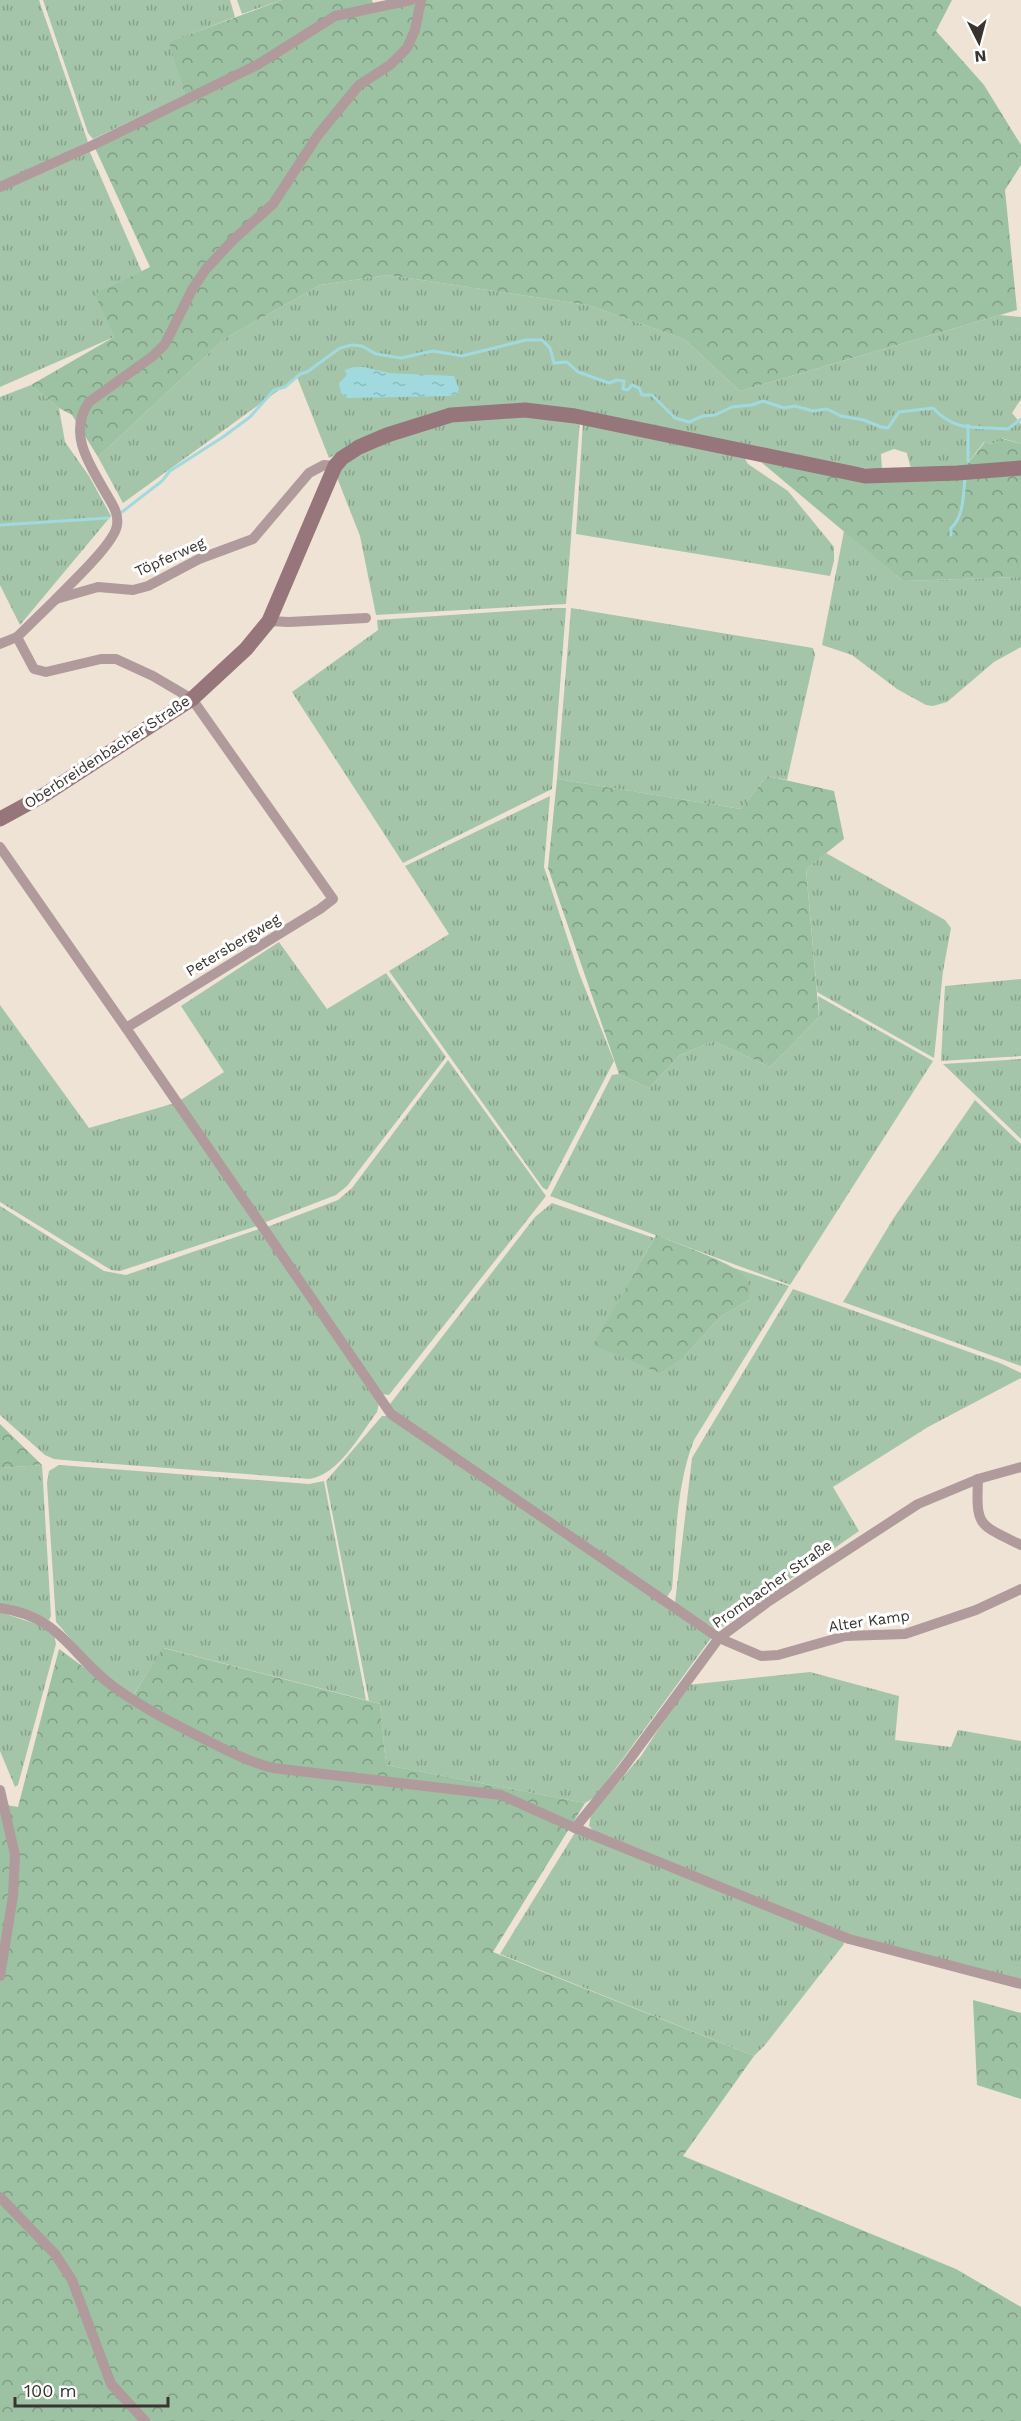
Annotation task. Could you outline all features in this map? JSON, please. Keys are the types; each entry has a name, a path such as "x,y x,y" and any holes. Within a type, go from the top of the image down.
{"street":[{"path":"0,187 91,146 257,65 335,16 411,0"},
{"path":"56,599 112,539 117,526 116,511 87,460 78,425 82,412 89,402 153,356 165,344 206,269 233,240 273,204 318,135 359,85 390,65 407,48 415,30 421,0"},
{"path":"335,466 342,458 359,447 387,435 441,418 480,412 525,410 575,416 865,476 1021,468"},
{"name":"Töpferweg","path":"0,644 17,637 56,599 98,587 133,590 148,586 199,559 254,539 309,473 324,465 335,466"},
{"name":"Oberbreidenbacher Straße","path":"0,819 44,795 192,699 246,649 269,621 335,466"},
{"path":"269,621 366,618"},
{"path":"17,637 34,669 46,672 101,659 116,659 153,676 192,699"},
{"name":"Petersbergweg","path":"126,1028 310,916 333,899 192,699"},
{"path":"0,847 126,1028"},
{"name":"Alter Kamp","path":"126,1028 391,1414 719,1638 760,1656 778,1655 845,1636 905,1634 976,1610 1021,1589"},
{"name":"Prombacher Straße","path":"575,1828 621,1771 719,1638 769,1601 918,1504 978,1479 1021,1467"},
{"path":"978,1479 977,1509 981,1522 987,1529 1021,1545"},
{"path":"0,1608 14,1610 54,1628 87,1664 113,1687 161,1718 254,1764 501,1795 575,1828 849,1939 1021,1984"},
{"path":"0,1790 15,1855 13,1896 0,1976"},
{"path":"0,2197 55,2254 72,2280 111,2384 145,2421"}],"green space":[{"path":"0,0 39,0 88,142 0,184"},
{"path":"43,0 230,0 235,17 170,42 185,95 93,139 88,133"},
{"path":"237,0 282,0 242,14"},
{"path":"282,0 372,0 375,10 416,0 952,0 936,31 984,85 1021,145 1021,165 1005,190 1017,310 740,391 684,339 588,305 388,275 320,285 224,339 98,457 72,415 59,408 31,385 114,337 95,294 150,267 95,148 185,95 169,42"},
{"path":"89,150 142,272 96,294 114,337 0,387 0,190"},
{"path":"388,275 588,305 684,339 740,391 1000,315 1021,317 1021,399 1012,413 1021,424 1021,444 1001,438 994,444 984,442 965,467 911,469 907,453 894,449 881,454 882,469 850,467 566,409 380,431 329,458 297,377 123,503 98,457 224,339 320,285"},
{"path":"31,385 59,408 65,442 89,476 111,516 20,625 0,585 0,397"},
{"path":"511,415 580,420 566,604 376,615 360,536 336,475 362,450 440,423"},
{"path":"583,421 743,455 748,464 788,491 834,547 834,561 830,576 576,534"},
{"path":"1000,438 1021,444 1021,461 965,467 985,442 994,444"},
{"path":"761,462 904,481 1021,473 1021,577 903,581"},
{"path":"844,531 903,581 1021,577 1021,647 994,662 947,702 933,706 926,705 897,689 852,655 822,645"},
{"path":"566,608 552,789 403,863 292,692 378,630 377,620"},
{"path":"571,608 813,648 815,655 787,780 767,776 741,809 557,779"},
{"path":"767,776 834,791 844,839 806,869 819,1017 770,1067 714,1041 680,1055 649,1088 619,1074 548,868 557,779 741,809"},
{"path":"550,796 544,867 579,973 614,1061 547,1190 543,1188 389,971 449,934 405,866"},
{"path":"826,853 945,920 951,928 943,971 934,1058 817,992 806,869"},
{"path":"279,942 327,1009 386,973 446,1057 347,1186 336,1195 266,1222 261,1219 179,1101 224,1072 181,1006"},
{"path":"1021,979 1021,1056 941,1061 945,986"},
{"path":"818,996 933,1061 790,1285 550,1196 612,1075 619,1074 649,1088 680,1055 714,1041 770,1067 819,1017"},
{"path":"0,1005 89,1128 175,1103 257,1226 120,1271 111,1270 0,1202"},
{"path":"1021,1059 1021,1139 943,1064"},
{"path":"448,1060 546,1196 389,1395 381,1394 267,1227 338,1200 352,1188"},
{"path":"975,1100 1021,1144 1021,1366 843,1302 893,1219"},
{"path":"552,1203 654,1238 594,1345 684,1357 720,1317 749,1300 746,1280 731,1267 789,1286 694,1440 680,1494 672,1589 667,1597 396,1414 390,1404 535,1217"},
{"path":"0,1206 104,1271 126,1275 259,1229 379,1403 377,1412 340,1461 321,1475 310,1479 75,1461 54,1459 45,1455 0,1415"},
{"path":"656,1235 715,1258 736,1269 747,1280 749,1286 749,1300 720,1317 684,1357 660,1373 593,1345"},
{"path":"793,1289 1000,1363 1021,1373 1021,1378 928,1427 833,1487 859,1531 717,1630 675,1603 692,1458"},
{"path":"382,1416 387,1416 711,1638 595,1797 585,1803 386,1765 380,1704 369,1701 326,1481"},
{"path":"0,1424 42,1465 0,1468"},
{"path":"42,1465 51,1616 49,1620 0,1604 0,1468"},
{"path":"59,1465 309,1484 324,1481 366,1700 164,1648 132,1697 96,1668 56,1622 47,1483 49,1471"},
{"path":"0,1612 39,1625 54,1634 56,1644 18,1785 15,1787 0,1751"},
{"path":"163,1648 380,1704 386,1765 585,1803 493,1952 754,2056 683,2156 956,2269 1021,2307 1021,2421 0,2421 0,1804 18,1807 59,1649 130,1701"},
{"path":"810,1672 899,1696 895,1740 951,1747 958,1730 1021,1741 1021,1981 874,1944 594,1831 589,1826 591,1814 641,1756 687,1685"},
{"path":"576,1831 843,1939 844,1944 754,2056 500,1954"},
{"path":"973,2000 1021,2013 1021,2099 977,2085"}],"water":[{"path":"354,367 389,373 454,376 459,389 457,394 449,396 347,398 341,393 339,383 346,376 345,370"}],"waterway":[{"path":"122,512 162,481 170,471 250,417 274,390 285,387 300,374 307,372 340,348 352,345 362,346 376,354 401,358 433,351 462,356 526,340 542,340 550,348 554,363 567,362 578,372 609,383 617,380 624,381 623,389 628,390 632,385 639,388 642,395 652,395 675,418 689,422 703,416 715,415 732,407 752,405 763,401 784,408 795,406 813,411 827,409 841,416 864,420 888,428 899,412 933,408 950,421 967,427 1008,429 1021,419"},
{"path":"968,425 968,461"},
{"path":"951,535 951,528 961,512 965,479"},
{"path":"0,525 108,518"}]}
